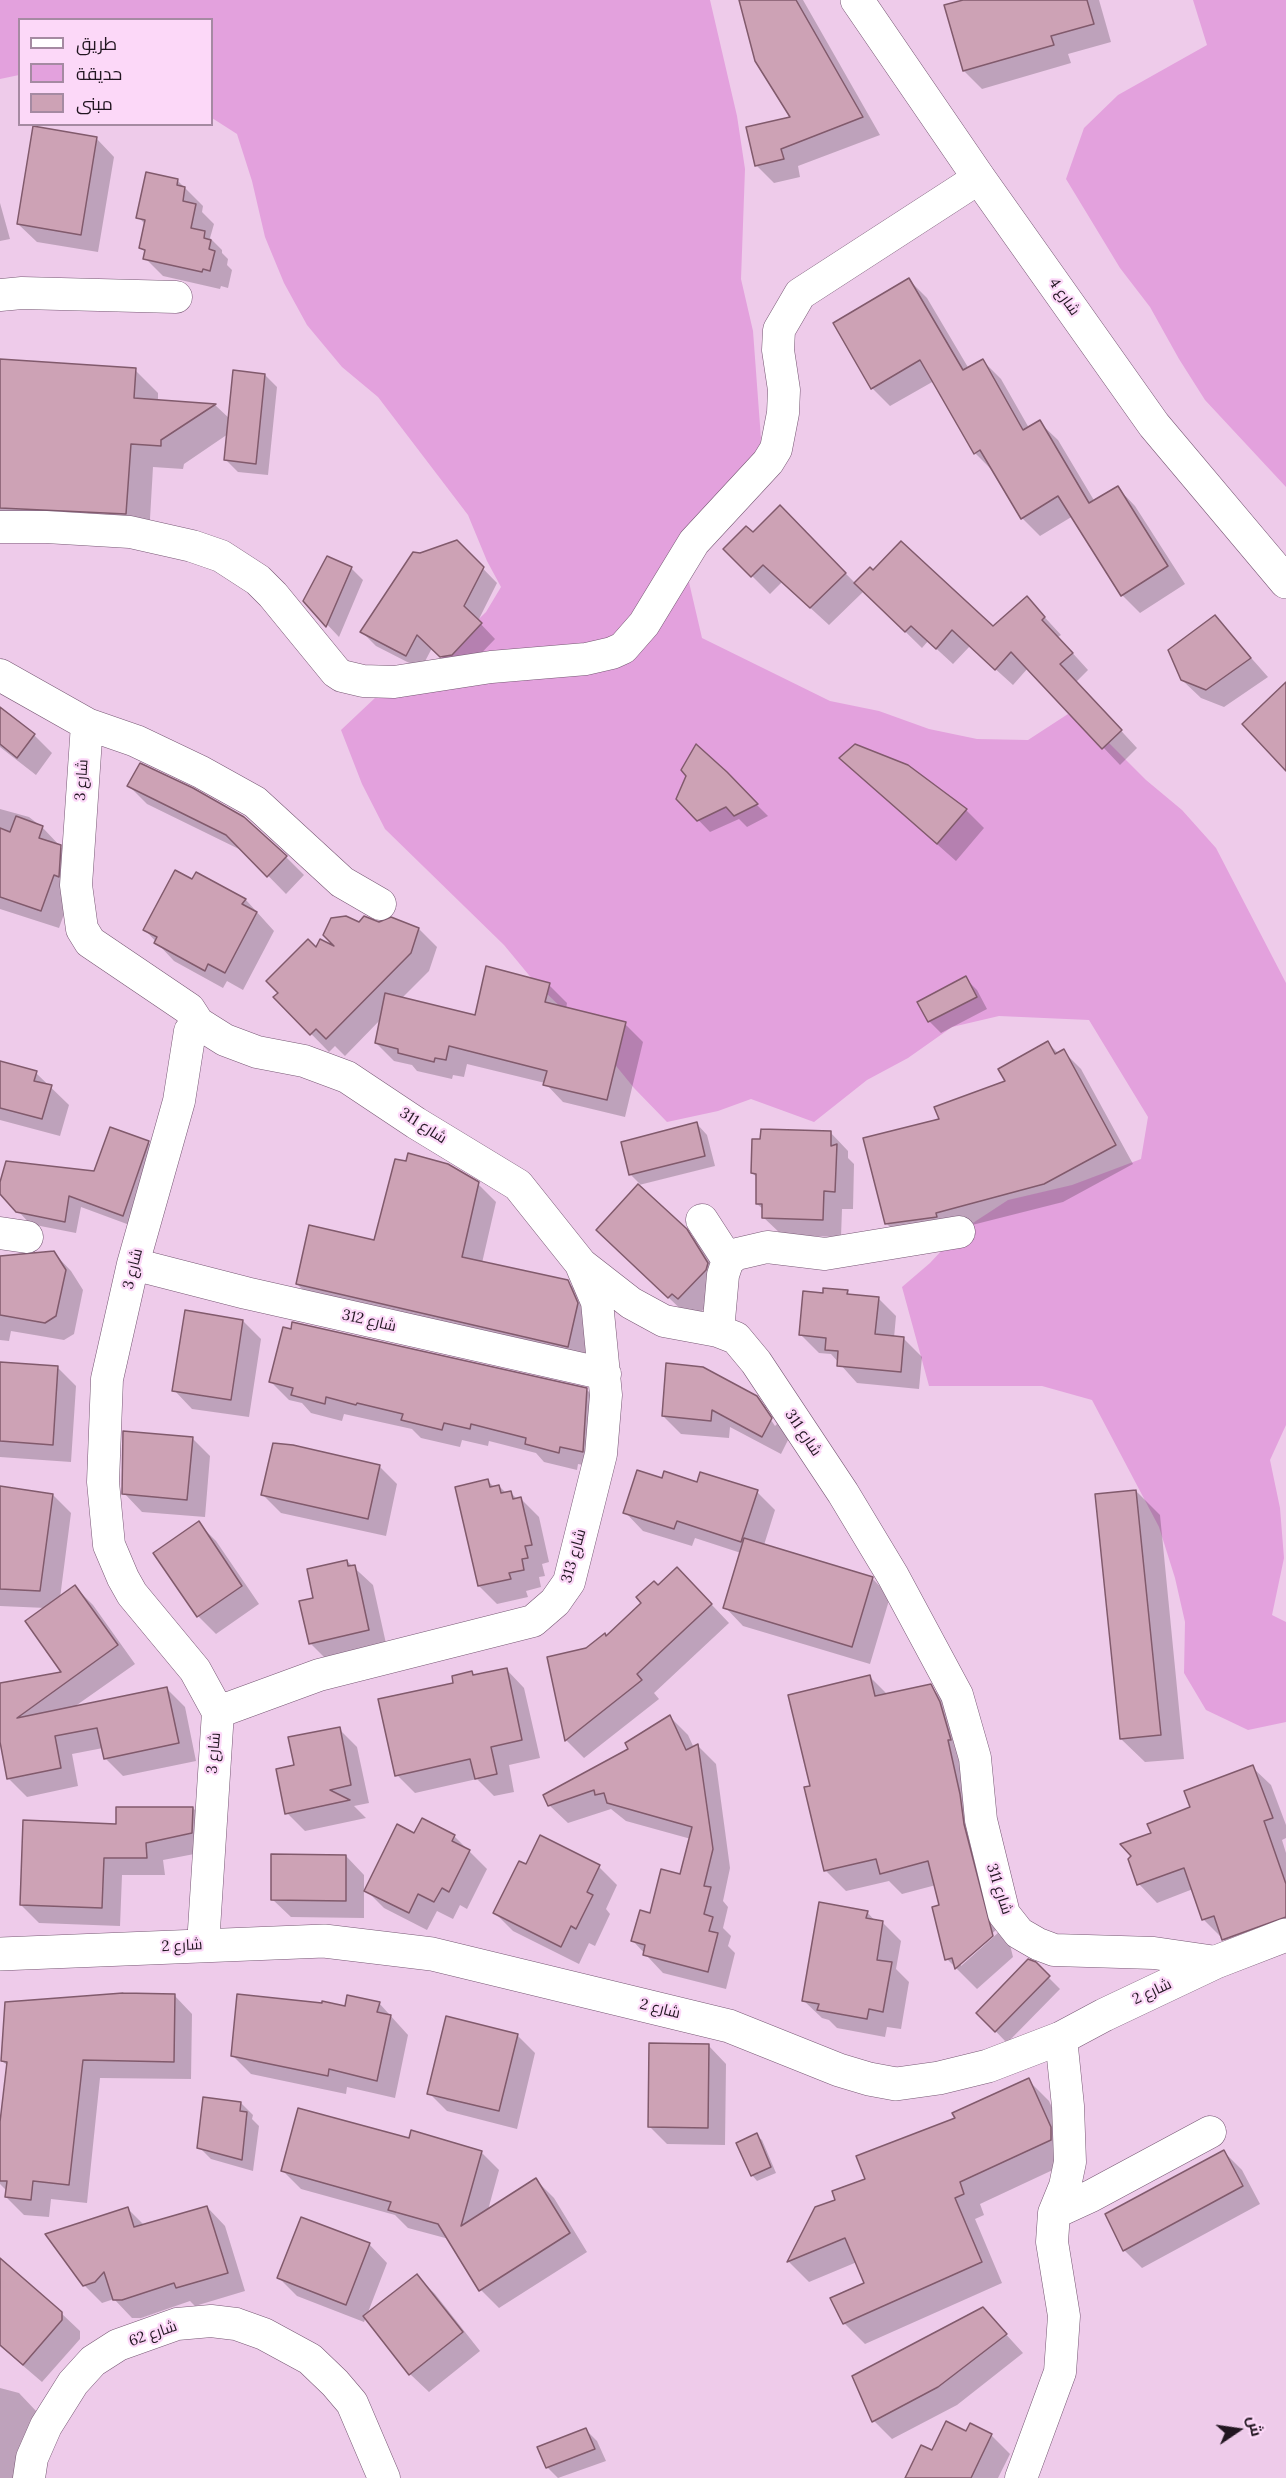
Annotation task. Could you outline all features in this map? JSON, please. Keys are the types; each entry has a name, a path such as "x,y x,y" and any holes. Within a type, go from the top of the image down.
{"street":[{"name":"شارع 4","path":"857,0 979,178 1154,425 1286,582"},
{"path":"0,527 130,532 192,546 221,556 258,580 273,595 336,672 342,676 363,681 394,682 491,667 586,659 612,653 623,648 639,630 694,542 768,462 776,449 783,413 784,390 778,350 779,330 786,314 800,294 979,178"},
{"path":"0,295 22,293 176,297"},
{"path":"0,675 87,724 136,741 255,802 342,882 380,904"},
{"name":"شارع 3","path":"87,724 76,885 82,929 90,942 189,1009 198,1023 190,1030 179,1101 133,1264 107,1378 103,1482 109,1545 116,1563 132,1594 195,1670 218,1712 203,1945"},
{"name":"شارع 311","path":"198,1023 225,1040 257,1052 304,1061 346,1077 380,1097 416,1123 519,1185 581,1264 631,1303 664,1321 718,1331 736,1338 746,1348 843,1493 893,1576 957,1695 975,1758 981,1820 1004,1914 1019,1933 1054,1950 1154,1953 1216,1962"},
{"path":"702,1220 728,1260"},
{"path":"718,1331 723,1275 728,1260 737,1254 767,1247 825,1254 959,1232"},
{"name":"شارع 312","path":"133,1264 246,1293 605,1374"},
{"name":"شارع 313","path":"218,1712 319,1675 533,1621 555,1602 568,1582 601,1454 605,1374 597,1302 581,1264"},
{"name":"شارع 2","path":"0,1954 324,1941 432,1954 729,2026 839,2070 868,2079 896,2084 939,2078 987,2066 1061,2038 1216,1962 1286,1935"},
{"path":"1021,2478 1060,2372 1065,2316 1052,2242 1054,2213 1065,2186 1070,2162 1068,2106 1061,2038"},
{"path":"1054,2213 1091,2196 1210,2132"},
{"name":"شارع 62","path":"29,2478 33,2458 46,2426 73,2383 93,2361 118,2345 177,2324 211,2321 236,2324 264,2334 310,2359 352,2403 384,2478"}],"green space":[{"path":"0,0 710,0 737,116 745,169 741,279 753,331 761,439 756,491 710,527 688,578 702,638 830,701 879,711 929,729 977,739 1028,740 1068,714 1108,742 1146,780 1182,810 1216,848 1286,983 1286,1425 1270,1460 1280,1508 1284,1558 1272,1615 1286,1622 1286,1722 1248,1730 1206,1710 1184,1673 1185,1622 1175,1578 1159,1527 1092,1400 1042,1386 929,1386 902,1287 930,1263 959,1232 1008,1200 1072,1185 1141,1159 1148,1117 1089,1020 999,1016 952,1027 908,1058 867,1080 814,1122 751,1099 718,1111 667,1122 634,1088 599,1045 533,980 504,945 385,829 362,784 341,730 376,697 422,681 452,645 486,612 501,587 487,561 468,515 378,397 342,367 307,325 284,283 265,237 252,181 237,134 213,119 213,18 18,18 18,75 0,79"},
{"path":"1193,0 1286,0 1286,487 1205,400 1150,307 1120,268 1066,179 1084,128 1118,95 1207,45"}],"building":[{"path":"739,0 796,0 863,117 781,149 784,159 755,166 746,127 790,117 755,61"},
{"path":"963,0 1087,0 1094,24 1051,36 1054,45 963,71 944,5"},
{"path":"33,126 97,137 81,235 17,224"},
{"path":"146,172 178,179 177,185 185,187 183,201 196,204 191,228 205,231 204,238 211,240 209,249 215,251 210,271 203,269 202,272 143,259 145,250 139,248 145,220 136,218"},
{"path":"909,278 963,370 983,359 1023,430 1040,420 1089,503 1118,486 1168,566 1121,596 1058,496 1021,519 980,450 974,454 920,360 871,389 833,323"},
{"path":"0,359 136,368 134,398 216,404 161,440 161,446 131,444 126,514 0,508"},
{"path":"233,370 265,374 256,464 224,460"},
{"path":"780,505 846,573 810,608 763,565 751,577 723,549 746,526 753,532"},
{"path":"457,540 484,567 464,606 482,623 452,655 440,657 417,635 406,656 360,632 413,552 420,553"},
{"path":"901,541 993,626 1027,596 1045,617 1042,620 1073,653 1060,664 1122,730 1102,749 1011,652 995,670 952,630 936,649 911,626 905,632 854,583 870,567 873,570"},
{"path":"327,556 352,567 326,627 303,601"},
{"path":"1215,615 1251,658 1206,690 1181,680 1168,650"},
{"path":"1286,682 1286,771 1242,724"},
{"path":"0,707 35,734 17,758 0,744"},
{"path":"696,744 758,804 734,816 726,807 697,821 676,799 686,776 681,770"},
{"path":"855,744 908,765 967,809 937,844 839,758"},
{"path":"140,763 193,788 244,817 287,856 267,877 226,835 127,786"},
{"path":"16,816 43,826 39,838 61,845 59,877 54,875 41,911 0,897 0,828 10,832"},
{"path":"175,870 192,879 196,872 246,899 242,904 257,912 225,973 208,964 205,971 154,943 157,937 143,930"},
{"path":"346,916 359,922 364,916 379,922 391,917 419,928 411,953 326,1039 316,1029 310,1035 273,997 278,993 266,981 308,939 316,947 320,939 334,946 323,935 331,918"},
{"path":"486,966 550,983 545,1002 626,1022 607,1100 543,1085 547,1071 449,1046 446,1060 435,1058 434,1062 398,1053 398,1049 375,1043 385,993 475,1015"},
{"path":"966,976 977,997 928,1022 917,1002"},
{"path":"1048,1041 1055,1054 1064,1049 1116,1145 1044,1184 936,1213 937,1217 885,1224 863,1138 939,1119 934,1107 1005,1081 998,1069"},
{"path":"0,1061 37,1071 34,1081 52,1085 42,1119 0,1108"},
{"path":"697,1122 705,1156 629,1175 621,1142"},
{"path":"110,1127 149,1141 123,1216 69,1196 65,1222 16,1212 0,1194 0,1182 6,1161 94,1171"},
{"path":"761,1129 831,1131 831,1146 837,1144 835,1192 824,1191 823,1220 762,1218 762,1204 756,1204 756,1174 751,1173 752,1139 760,1139"},
{"path":"408,1153 448,1164 479,1182 462,1257 568,1280 578,1303 568,1347 296,1284 309,1225 374,1240 395,1159 406,1161"},
{"path":"638,1184 687,1229 708,1263 706,1270 678,1299 672,1294 668,1298 596,1230"},
{"path":"54,1251 66,1270 56,1316 45,1323 0,1315 0,1256"},
{"path":"823,1288 848,1290 847,1294 879,1297 875,1334 904,1337 901,1372 837,1366 838,1351 825,1350 826,1338 799,1335 803,1291 823,1293"},
{"path":"185,1310 243,1320 231,1400 172,1391"},
{"path":"292,1322 587,1388 583,1452 560,1447 559,1453 525,1444 526,1438 471,1424 470,1429 444,1423 442,1430 401,1420 403,1414 357,1403 356,1405 326,1397 325,1404 291,1395 293,1388 269,1382 283,1327 291,1329"},
{"path":"0,1362 58,1366 53,1445 0,1441"},
{"path":"666,1363 703,1367 757,1396 772,1418 762,1437 712,1410 711,1421 662,1416"},
{"path":"123,1431 193,1437 187,1500 122,1494"},
{"path":"273,1443 293,1445 380,1465 368,1519 261,1495"},
{"path":"637,1470 662,1478 664,1471 697,1482 700,1472 758,1490 741,1542 677,1521 674,1529 623,1513"},
{"path":"488,1479 490,1487 499,1485 501,1493 511,1491 513,1499 521,1497 532,1545 525,1546 528,1558 522,1559 524,1570 509,1573 511,1579 478,1586 455,1487"},
{"path":"0,1486 53,1494 40,1591 0,1589"},
{"path":"1136,1490 1161,1735 1120,1739 1095,1494"},
{"path":"199,1521 242,1586 197,1617 153,1553"},
{"path":"744,1538 873,1577 852,1647 723,1608"},
{"path":"347,1560 348,1566 355,1565 369,1630 309,1644 299,1601 313,1598 307,1569"},
{"path":"677,1567 712,1604 637,1674 642,1680 565,1741 547,1657 586,1648 605,1633 606,1636 641,1603 636,1597 654,1581 658,1585"},
{"path":"75,1585 118,1645 17,1718 167,1687 179,1743 104,1759 97,1728 55,1736 61,1768 7,1779 0,1742 0,1683 61,1672 25,1621"},
{"path":"507,1668 522,1740 491,1747 497,1774 475,1779 470,1759 395,1776 378,1699 453,1683 452,1676 472,1671 473,1675"},
{"path":"870,1675 875,1696 931,1684 940,1702 951,1740 948,1740 964,1824 993,1936 955,1969 952,1958 945,1960 932,1907 939,1905 928,1861 880,1874 876,1859 824,1871 804,1787 810,1786 788,1695"},
{"path":"670,1715 686,1750 698,1744 713,1849 704,1886 711,1887 704,1914 713,1917 709,1931 718,1933 708,1972 643,1955 645,1945 631,1941 640,1910 650,1913 661,1869 680,1874 692,1827 607,1803 604,1793 595,1795 594,1790 548,1806 543,1795 628,1749 625,1743"},
{"path":"340,1727 351,1785 330,1790 350,1800 285,1814 276,1769 294,1765 288,1737"},
{"path":"1253,1765 1273,1818 1264,1821 1286,1884 1286,1917 1222,1940 1214,1916 1202,1920 1184,1868 1137,1885 1128,1859 1131,1856 1120,1844 1151,1833 1147,1824 1190,1807 1184,1791"},
{"path":"116,1807 193,1807 192,1833 146,1843 147,1858 104,1858 102,1908 20,1905 23,1820 116,1824"},
{"path":"422,1818 455,1835 452,1841 470,1850 449,1892 442,1888 434,1902 418,1894 409,1913 364,1891 397,1824 414,1833"},
{"path":"540,1835 600,1865 587,1892 593,1895 576,1929 571,1926 561,1947 493,1913 519,1861 526,1864"},
{"path":"271,1854 346,1855 346,1901 271,1900"},
{"path":"819,1902 868,1911 866,1918 883,1921 877,1960 892,1962 883,2012 869,2009 867,2019 817,2010 819,2004 802,2001"},
{"path":"1028,1959 1036,1962 1050,1976 995,2032 976,2013"},
{"path":"123,1993 175,1994 174,2062 83,2060 69,2185 33,2181 31,2200 5,2197 7,2181 0,2181 0,2122 7,2062 1,2061 5,2002"},
{"path":"237,1994 322,2003 322,2001 345,2006 347,1995 380,2002 377,2012 391,2015 377,2081 329,2069 328,2076 231,2056"},
{"path":"446,2016 518,2034 499,2111 427,2094"},
{"path":"649,2043 709,2044 708,2128 648,2127"},
{"path":"1029,2078 1051,2127 1051,2140 960,2182 964,2194 955,2198 982,2262 843,2324 830,2298 864,2283 845,2238 787,2262 815,2207 835,2200 832,2191 865,2179 856,2156 955,2118 952,2113"},
{"path":"203,2097 241,2102 240,2111 247,2112 242,2160 197,2148"},
{"path":"298,2108 409,2138 411,2130 482,2151 461,2226 536,2178 570,2233 479,2291 438,2224 388,2210 391,2202 281,2171"},
{"path":"757,2133 771,2167 751,2176 736,2143"},
{"path":"1224,2150 1243,2186 1123,2251 1105,2214"},
{"path":"207,2206 228,2273 176,2288 174,2283 122,2300 113,2300 104,2272 95,2282 83,2286 45,2234 128,2207 134,2227"},
{"path":"301,2217 370,2243 346,2305 277,2278"},
{"path":"0,2258 62,2312 62,2320 23,2365 0,2345"},
{"path":"417,2274 463,2332 409,2375 363,2316"},
{"path":"983,2307 1007,2334 938,2387 872,2422 852,2376"},
{"path":"946,2421 966,2431 970,2423 992,2434 971,2478 905,2478 921,2445 932,2450"},
{"path":"586,2428 595,2449 546,2468 537,2447"}]}
